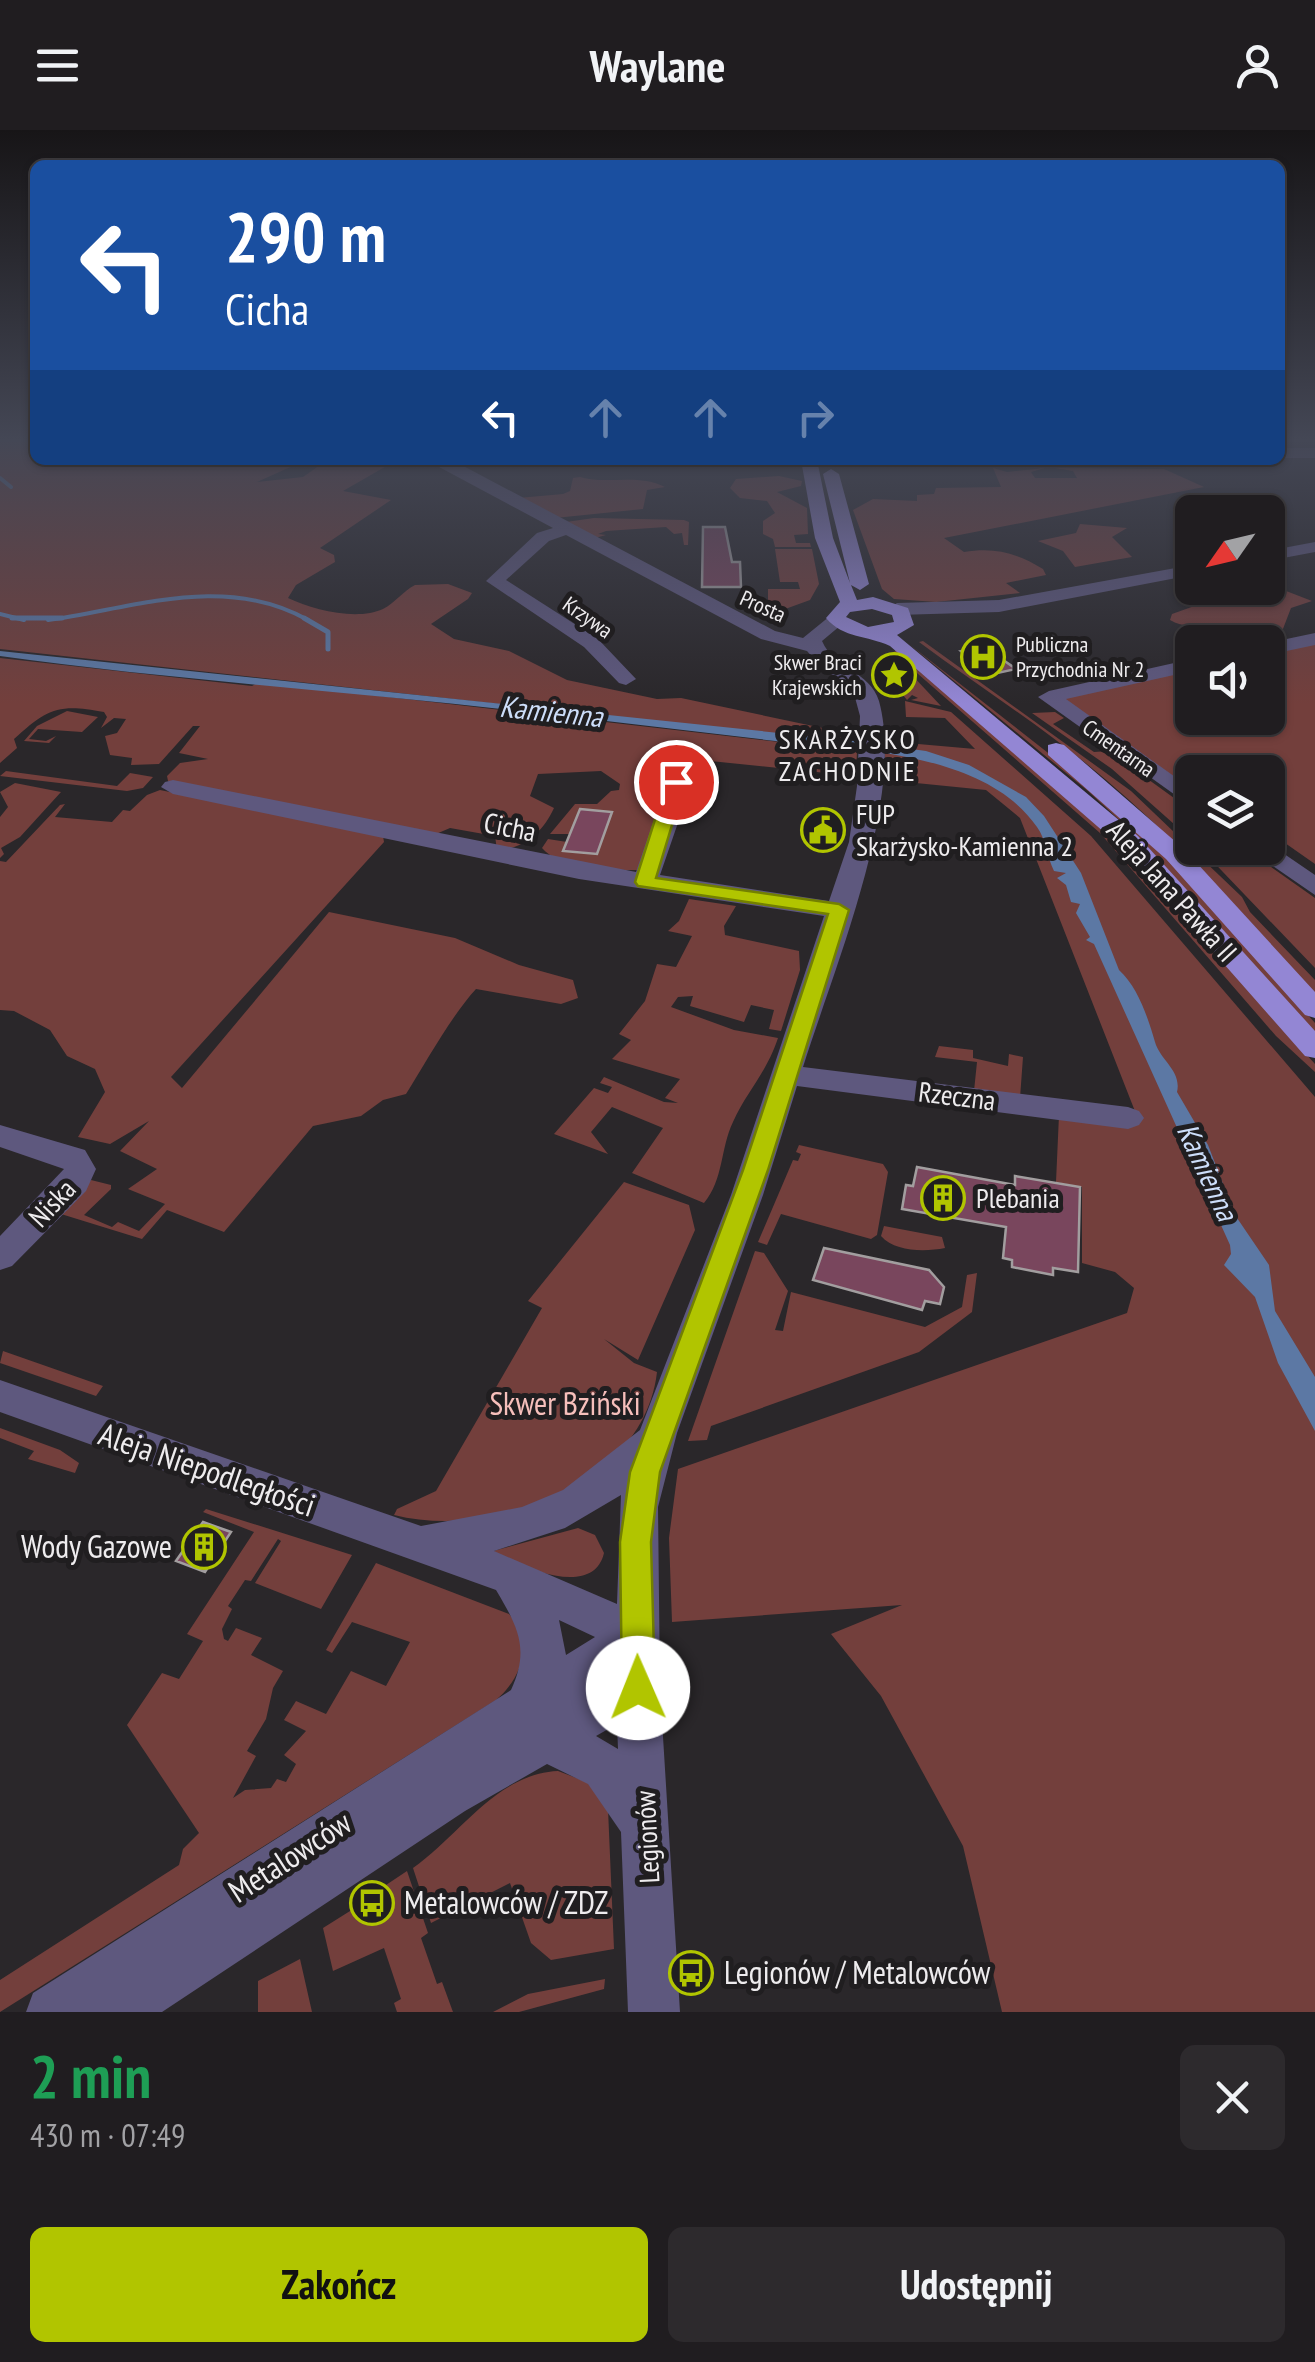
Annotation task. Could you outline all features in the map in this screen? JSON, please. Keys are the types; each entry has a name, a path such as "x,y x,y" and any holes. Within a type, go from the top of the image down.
{"main road":[{"path":"824,529 847,618"},
{"path":"840,529 872,602 895,622"},
{"path":"847,618 872,602"},
{"path":"847,618 895,622"},
{"name":"Aleja Jana Pawła II","path":"895,622 1086,773 1145,825 1315,1009"},
{"name":"Aleja Jana Pawła II","path":"895,622 897,642 1109,821 1315,1049"}],"street":[{"name":"Prosta","path":"566,530 758,630 814,647"},
{"name":"Krzywa","path":"566,530 544,537 495,581 590,643 626,679"},
{"path":"1285,552 1315,546"},
{"path":"895,622 1175,573"},
{"path":"814,647 847,618"},
{"path":"1285,645 1315,639"},
{"name":"Legionów","path":"654,2012 638,1688 638,1507 658,1433 786,1075 861,842 869,795 866,692 822,661 814,647"},
{"name":"Cmentarna","path":"1175,669 1052,695 1053,702 1175,788"},
{"name":"Cicha","path":"173,787 645,882 839,910"},
{"path":"645,882 672,802"},
{"path":"1283,865 1315,887"},
{"name":"Rzeczna","path":"786,1075 1128,1118"},
{"name":"Niska","path":"0,1136 74,1158 80,1169 74,1183 0,1258"},
{"name":"Aleja Niepodległości","path":"0,1396 511,1576 638,1635"},
{"name":"Aleja Niepodległości","path":"414,1542 516,1529 560,1514 605,1488 658,1433"},
{"path":"511,1576 544,1626 548,1646 535,1721 608,1767 646,1832"},
{"name":"Metalowców","path":"116,2012 448,1794 638,1635"},
{"name":"Metalowców","path":"52,2012 535,1721 638,1688"}],"green space":[{"path":"0,529 348,529 320,548 334,555 335,562 296,585 288,598 322,610 361,614 383,609 415,585 448,584 472,593 431,624 454,639 509,651 567,680 657,699 681,698 851,734 847,739 816,739 0,649"},
{"path":"578,529 639,529 606,531 598,534 606,535 595,538"},
{"path":"668,529 689,529 688,545 684,545 682,533 674,534"},
{"path":"763,529 808,529 808,534 794,535 796,543 810,543 811,547 775,547 773,539 763,534"},
{"path":"860,529 991,529 944,538 964,552 986,550 1024,559 1043,569 1046,575 1006,583 1020,593 936,602 894,599 882,589"},
{"path":"1078,529 1126,529 1112,537 1132,557 1075,567 1063,551 1038,541 1076,533"},
{"path":"775,549 812,549 819,584 810,600 777,612 768,602 768,589 800,589 798,582 780,582"},
{"path":"1285,591 1312,601 1291,608 1284,625 1185,625 1170,620 1172,614 1197,605 1285,605"},
{"path":"923,641 1131,791 1175,833 1175,843 1060,743 919,642"},
{"path":"1315,641 1315,864 1285,843 1285,755 1175,755 1175,780 1057,698 1175,672 1175,735 1285,735 1285,648"},
{"path":"909,644 1075,774 1166,856 1315,1023 1315,1035 1145,844 1088,791"},
{"path":"896,648 1094,819 1315,1064 1315,1072 1276,1036 1100,833 894,653"},
{"path":"0,658 252,686 259,682 857,751 856,776 691,759 683,778 656,775 654,800 659,816 637,870 586,866 560,860 542,848 548,839 567,842 564,851 597,854 612,812 580,809 570,834 550,834 575,804 597,804 611,791 619,790 620,784 601,771 538,774 530,796 554,808 550,817 524,843 497,850 495,836 450,828 429,837 168,781 167,776 180,763 208,759 179,753 200,726 193,726 159,764 131,765 132,758 110,755 105,736 117,733 126,719 114,718 101,728 107,717 104,712 64,709 45,715 25,729 14,739 17,748 0,763"},
{"path":"891,665 911,674 941,706 911,700 918,698 912,695 907,700 903,695 895,697 886,683"},
{"path":"905,701 951,712 1091,836 1315,1097 1315,2012 1002,2012 963,1846 881,1696 831,1634 902,1605 672,1622 669,1538 678,1469 1127,1313 1134,1288 1115,1272 1082,1263 1082,1187 1056,1182 1059,1115 1140,1124 1020,818 986,790 886,780 884,741 975,749 945,718 906,717"},
{"path":"67,711 98,717 82,732 38,729 29,739 46,741 56,736 49,743 24,741 37,726"},
{"path":"1055,712 1064,718 1053,724 1094,752 1109,751 1175,799 1175,825 1112,769 1032,713"},
{"path":"6,771 117,786 130,773 153,777 143,788 127,791 0,776"},
{"path":"15,783 61,792 20,837 1,848 4,854 0,858 0,817 8,807 0,792"},
{"path":"160,790 383,836 384,842 171,1077 182,1088 329,912 455,938 519,965 573,980 578,998 561,1004 476,989 406,1094 383,1100 361,1116 313,1126 224,1232 167,1210 142,1239 61,1214 91,1180 111,1185 111,1189 84,1215 112,1227 118,1222 139,1231 165,1204 128,1189 157,1169 120,1151 149,1121 110,1144 78,1137 105,1092 95,1069 67,1056 50,1030 14,1011 0,1010 0,861 6,862 60,805 65,804 55,817 112,822 123,810 130,811 147,795"},
{"path":"1196,865 1208,865 1242,897 1250,912 1315,980 1315,994"},
{"path":"1216,865 1268,865 1315,898 1315,968"},
{"path":"689,899 736,906 724,926 725,935 799,951 800,970 781,1031 769,1029 774,1010 751,1005 744,1022 690,1006 693,996 678,997 671,1007 734,1030 778,1038 733,1122 719,1174 704,1203 632,1173 663,1128 612,1107 591,1132 608,1154 554,1134 594,1088 608,1093 612,1087 600,1083 604,1077 664,1102 678,1103 665,1098 680,1079 612,1059 631,1040 619,1034 645,1001 657,964 676,967 692,936 668,931 679,921"},
{"path":"939,1046 973,1050 973,1058 1008,1066 1009,1054 1023,1057 1020,1098 974,1091 977,1062 935,1057"},
{"path":"799,1145 883,1164 888,1172 877,1235 871,1239 781,1214 767,1245 758,1242 793,1160 798,1161 801,1154 796,1152"},
{"name":"Skwer Bziński","path":"624,1182 689,1205 695,1230 638,1360 604,1339 634,1363 657,1372 646,1412 624,1446 594,1474 558,1496 518,1511 433,1521 394,1515 397,1509 436,1491 542,1308 528,1301"},
{"path":"884,1226 942,1237 945,1248 902,1248 881,1236"},
{"path":"755,1251 764,1253 788,1291 775,1330 783,1331 791,1292 925,1327 962,1307 967,1275 977,1273 972,1312 919,1352 711,1426 707,1440 688,1441"},
{"path":"3,1351 103,1386 96,1396 0,1363"},
{"path":"0,1428 60,1450 79,1463 75,1473 28,1459 34,1451 0,1438"},
{"path":"206,1509 352,1555 321,1609 255,1583 281,1541 278,1539 251,1581 245,1580 228,1606 232,1609 222,1629 224,1639 228,1641 236,1628 262,1638 251,1655 283,1671 273,1688 266,1719 247,1751 256,1756 233,1798 245,1790 271,1788 277,1779 286,1782 296,1764 284,1755 306,1731 284,1720 296,1701 326,1714 351,1671 386,1686 410,1642 352,1622 332,1653 326,1650 376,1563 509,1614 522,1636 518,1670 496,1700 0,2012 0,1980 179,1865 183,1849 199,1833 127,1725 162,1673 179,1679 203,1641 187,1634 254,1532 203,1512"},
{"path":"578,1528 595,1535 604,1553 597,1567 586,1575 571,1577 537,1571 493,1551"},
{"path":"558,1771 587,1782 608,1809 614,1949 551,1960 531,1943 510,1883 431,1923 413,1868 497,1794 536,1775"},
{"path":"407,1871 428,1933 421,1938 437,1984 442,1982 453,2012 397,2012 394,2003 401,1999 384,1948 333,1971 323,1928 358,1906 362,1915 391,1896 386,1885"},
{"path":"300,1959 312,2012 258,2012 258,1981"},
{"path":"605,1979 604,1989 519,2012 493,2012 528,1994"}],"water":[{"name":"Kamienna","path":"0,651 926,751 969,765 1026,797 1044,816 1081,873 1119,970 1142,1003 1158,1048 1174,1072 1177,1092 1208,1145 1235,1215 1269,1265 1275,1311 1315,1377 1315,1431 1278,1363 1255,1297 1224,1265 1231,1254 1230,1245 1094,944 1086,940 1090,937 1076,913 1080,904 1071,902 1066,885 1057,878 1066,873 1054,871 1040,832 1023,810 988,784 948,767 885,753 98,668 0,656"}],"building":[{"path":"703,529 725,529 732,562 740,562 741,587 702,587"},
{"path":"983,646 1016,669 993,674 961,651"},
{"path":"580,809 612,812 597,854 563,851"},
{"path":"917,1167 1015,1185 1015,1176 1080,1187 1078,1272 1053,1268 1053,1275 1012,1267 1012,1260 1003,1258 1006,1227 902,1209 906,1185 913,1186"},
{"path":"824,1248 929,1270 944,1287 940,1304 925,1301 922,1310 813,1280"},
{"name":"Wody Gazowe","path":"203,1522 231,1532 205,1572 176,1561"}],"waterway":[{"path":"59,618 146,602 212,596 244,598 306,619"},
{"path":"0,614 16,618"},
{"path":"16,618 59,618"},
{"path":"16,618 24,620"},
{"path":"48,620 59,618"},
{"path":"306,619 328,632 328,649"}],"place":[{"name":"Publiczna Przychodnia Nr 2","path":"983,657"},
{"name":"Skwer Braci Krajewskich","path":"894,675"},
{"name":"FUP Skarżysko-Kamienna 2","path":"823,830"},
{"name":"Plebania","path":"943,1198"},
{"name":"Wody Gazowe","path":"204,1547"},
{"name":"Metalowców / ZDZ","path":"372,1903"},
{"name":"Legionów / Metalowców","path":"691,1973"}],"district":[{"name":"SKARŻYSKO ZACHODNIE","path":"848,755"}],"route":[{"path":"638,1688 636,1542 645,1472 755,1170 839,910 645,882 676,782"}]}
